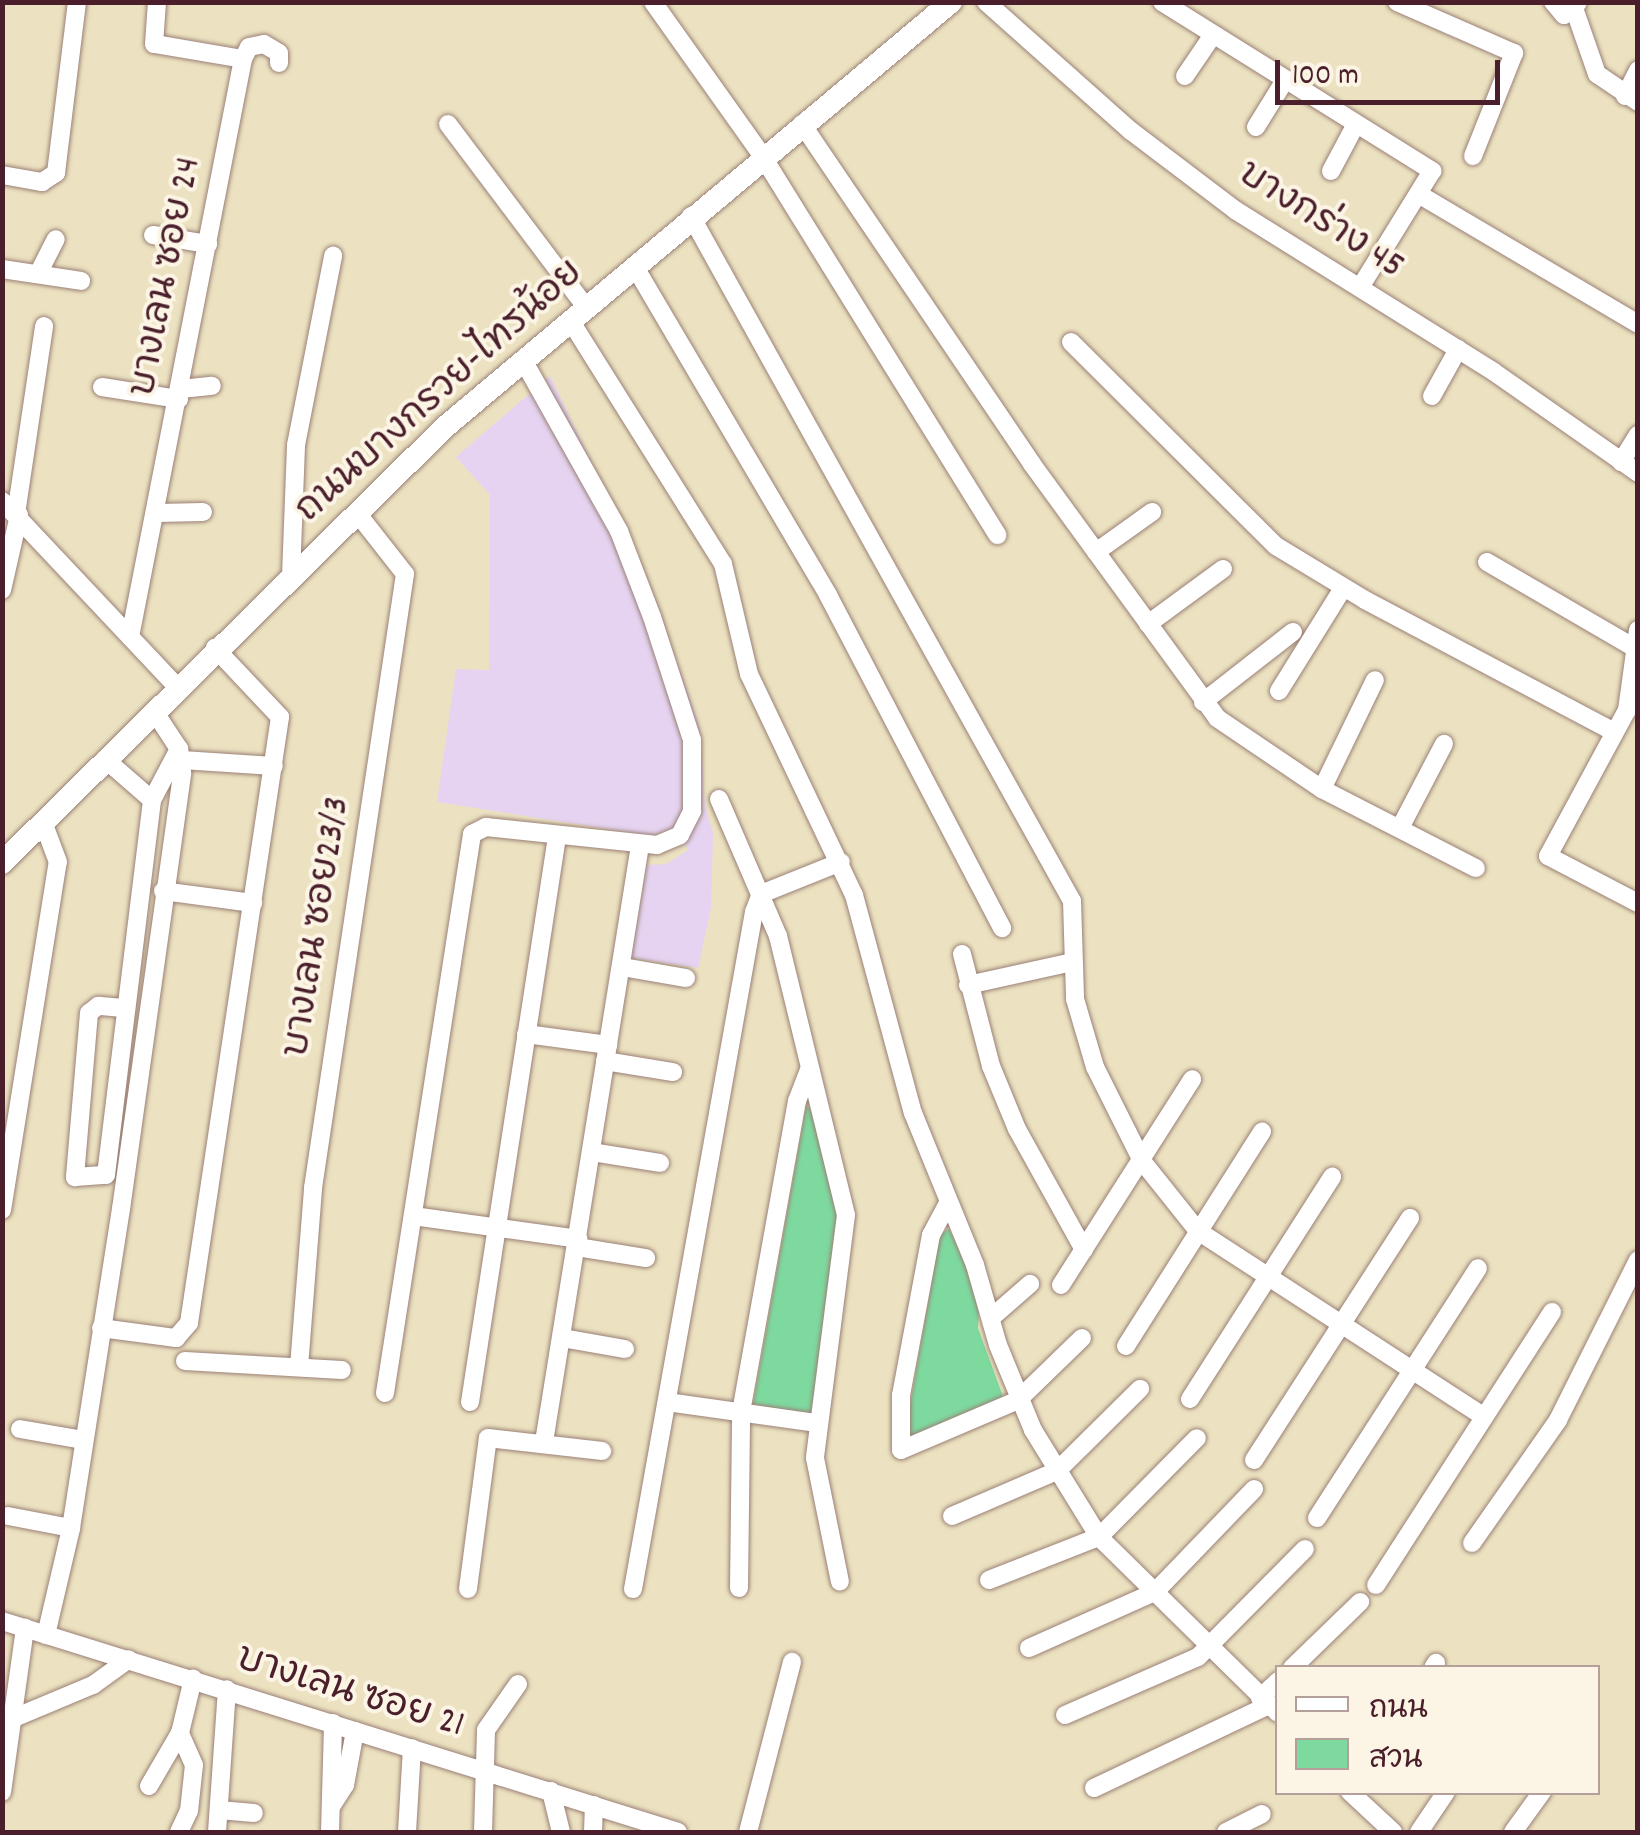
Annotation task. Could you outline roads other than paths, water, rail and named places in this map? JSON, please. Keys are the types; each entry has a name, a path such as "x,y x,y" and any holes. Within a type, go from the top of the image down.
{"main road":[{"name":"ถนนบางกรวย-ไทรน้อย","path":"2,863 215,648 523,360 690,216 951,2"}],"street":[{"path":"2,175 42,182 56,173 76,2"},
{"path":"157,2 154,44 244,59 249,47 264,44 278,53 279,63"},
{"path":"653,2 763,158 996,535"},
{"name":"บางกร่าง 45","path":"986,2 1184,172 1458,348 1638,472"},
{"path":"1162,2 1432,171 1361,286"},
{"path":"1397,2 1514,53 1474,156"},
{"path":"1553,2 1564,15 1577,7 1598,74 1631,99 1638,70"},
{"path":"1185,76 1213,34"},
{"name":"บางเลน ซอย 24","path":"130,636 244,59"},
{"path":"1256,128 1286,80"},
{"path":"448,124 578,314 724,564 755,692 841,862 866,931 912,1113 947,1206 976,1264 1018,1400 1099,1536 1269,1705 1094,1788"},
{"path":"802,124 1203,702 1236,734 1322,789 1476,868"},
{"path":"1331,171 1356,124"},
{"path":"1420,195 1638,324"},
{"path":"690,216 1072,901 1076,999 1095,1067 1142,1161 1198,1231 1484,1417"},
{"path":"152,235 208,244"},
{"path":"38,274 56,239"},
{"path":"291,576 296,446 333,256"},
{"path":"635,266 828,595 1002,928"},
{"path":"2,269 82,281"},
{"path":"2,590 44,326"},
{"path":"1071,342 1236,510 1343,588 1614,732"},
{"path":"1432,396 1458,348"},
{"path":"385,1394 472,834 486,828 640,845 671,841 687,828 694,788 686,712 620,531 523,360"},
{"path":"102,387 180,394 212,386"},
{"path":"1621,462 1638,435"},
{"path":"12,510 176,687"},
{"path":"156,513 203,512"},
{"path":"1096,552 1152,512"},
{"name":"บางเลน ซอย23/3","path":"299,1367 313,1188 404,574 358,514"},
{"path":"1487,562 1636,638 1632,693 1548,856 1638,903"},
{"path":"1148,624 1223,570"},
{"path":"1279,691 1343,588"},
{"path":"1203,702 1293,632"},
{"path":"101,1328 176,1338 186,1332 274,766 279,708 215,648"},
{"path":"1322,789 1375,680"},
{"path":"46,1635 71,1528 181,754 154,711"},
{"path":"1400,828 1444,744"},
{"path":"181,754 274,766"},
{"path":"124,1008 98,1006 90,1013 75,1177 106,1175 152,800 181,754"},
{"path":"106,759 152,800"},
{"path":"719,799 778,936 848,1232 816,1423 815,1474 840,1582"},
{"path":"2,1210 58,862 42,822"},
{"path":"470,1402 557,836"},
{"path":"544,1442 640,845"},
{"path":"761,894 841,862"},
{"path":"163,890 253,903"},
{"path":"633,1589 750,928 761,894"},
{"path":"962,954 968,985 1017,1129 1084,1250"},
{"path":"968,985 1073,962"},
{"path":"622,967 686,978"},
{"path":"526,1034 673,1072"},
{"path":"739,1588 740,1412 797,1101 809,1070"},
{"path":"1062,1285 1192,1078"},
{"path":"1126,1346 1262,1132"},
{"path":"592,1152 660,1163"},
{"path":"1190,1398 1332,1177"},
{"path":"947,1206 931,1235 898,1445 916,1449 1018,1400 1082,1338"},
{"path":"413,1216 646,1258"},
{"path":"1254,1460 1410,1218"},
{"path":"1472,1543 1558,1420 1638,1260"},
{"path":"1317,1518 1478,1268"},
{"path":"991,1318 1030,1284"},
{"path":"1376,1584 1552,1312"},
{"path":"562,1338 624,1349"},
{"path":"185,1361 342,1370"},
{"path":"952,1516 1057,1471 1140,1389"},
{"path":"667,1402 816,1423"},
{"path":"20,1429 84,1440"},
{"path":"468,1589 485,1441 496,1435 602,1452"},
{"path":"989,1580 1099,1536 1196,1438"},
{"path":"1028,1648 1155,1592 1254,1489"},
{"path":"8,1516 71,1528"},
{"path":"1066,1715 1184,1666 1210,1646 1305,1549"},
{"path":"1295,1665 1360,1602"},
{"name":"บางเลน ซอย 21","path":"2,1621 673,1832"},
{"path":"2,1792 25,1628"},
{"path":"14,1718 93,1685 128,1659"},
{"path":"748,1832 792,1662"},
{"path":"150,1786 180,1733 192,1679"},
{"path":"483,1832 486,1730 518,1684"},
{"path":"217,1832 227,1689"},
{"path":"330,1832 332,1805 327,1770 333,1723"},
{"path":"332,1805 345,1785 355,1731"},
{"path":"179,1832 194,1764 180,1733"},
{"path":"406,1832 412,1748"},
{"path":"552,1791 560,1832"},
{"path":"1353,1795 1393,1832"},
{"path":"1419,1832 1444,1795"},
{"path":"1513,1832 1540,1795"},
{"path":"593,1832 594,1805"},
{"path":"219,1810 254,1813"},
{"path":"617,1832 618,1812"},
{"path":"1226,1832 1262,1814"}]}
